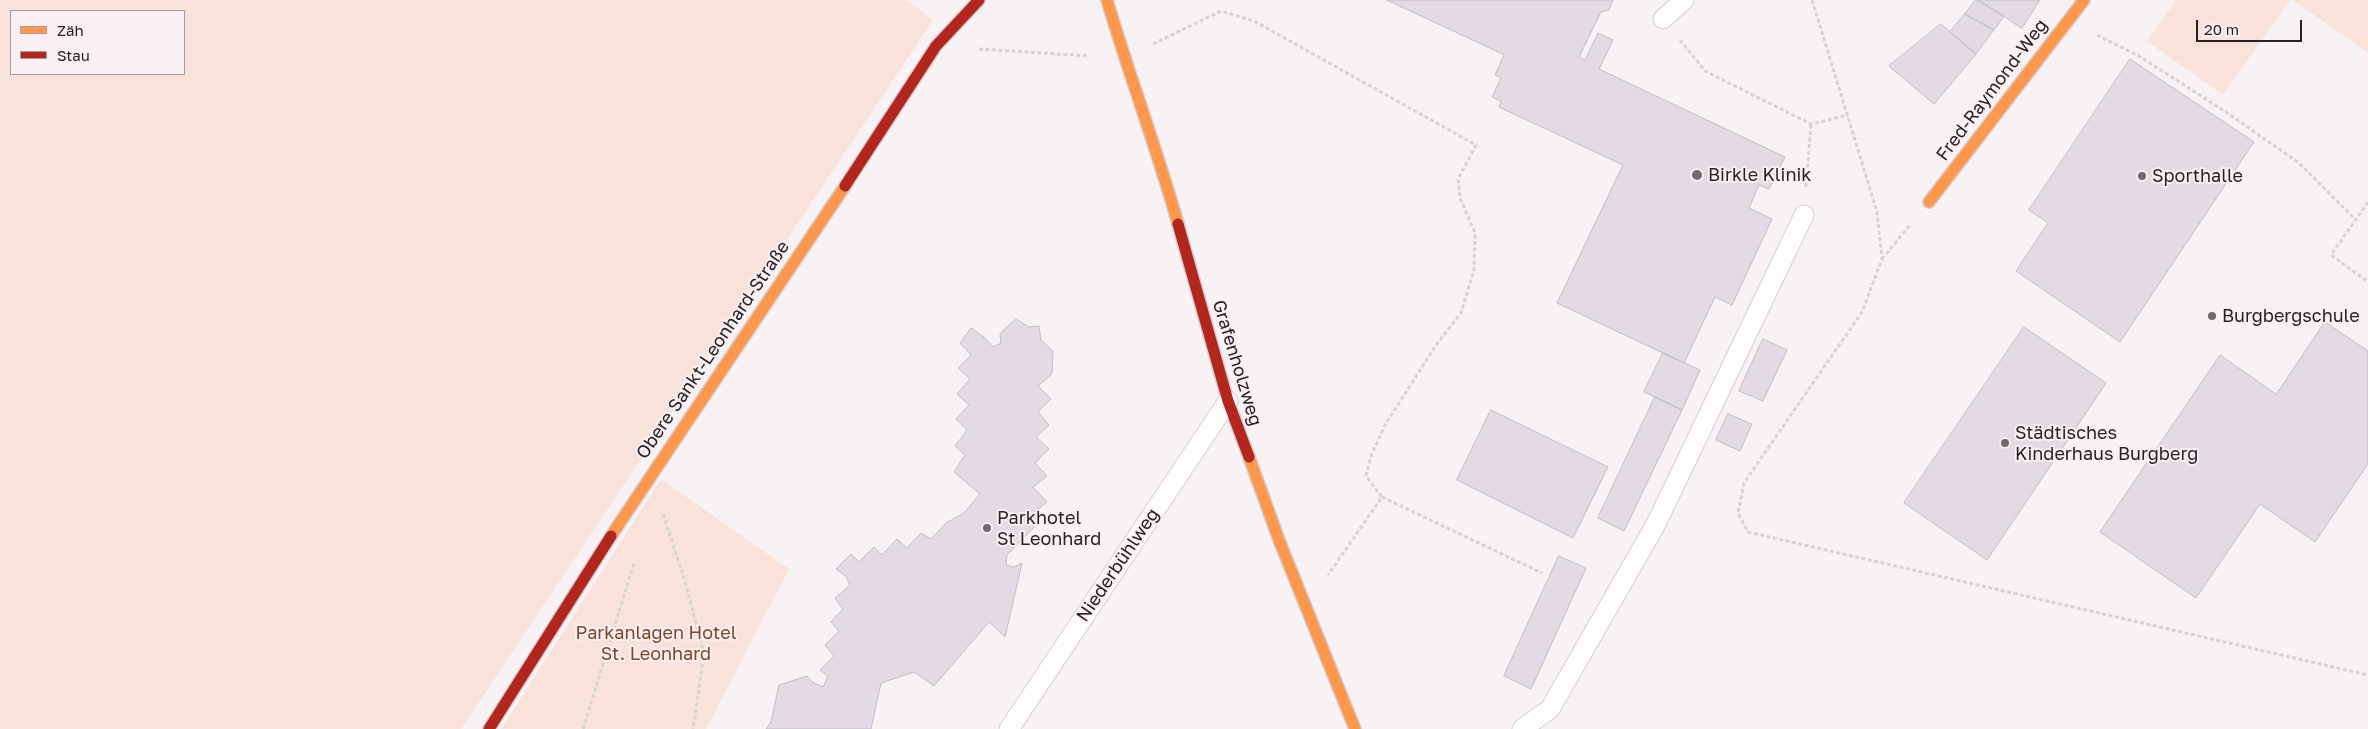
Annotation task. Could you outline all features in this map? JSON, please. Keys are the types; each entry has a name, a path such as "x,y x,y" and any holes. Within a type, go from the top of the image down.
{"street":[{"name":"Obere Sankt-Leonhard-Straße","path":"489,729 642,487 841,192 936,46 979,0"},
{"name":"Grafenholzweg","path":"1107,0 1124,58 1159,155 1228,401 1279,540 1354,729"},
{"name":"Fred-Raymond-Weg","path":"1929,202 2084,0"}],"lane":[{"path":"1663,19 1684,0"},
{"path":"1522,729 1550,709 1656,524 1804,215"},
{"name":"Niederbühlweg","path":"1009,729 1228,401"}],"path":[{"path":"1812,0 1877,212 1882,259"},
{"path":"936,46 1124,58 1221,11 1254,21 1476,144 1458,179 1460,198 1475,233 1474,270 1461,313 1436,345 1386,425 1371,456 1366,476 1382,497 1542,573"},
{"path":"1663,19 1705,71 1811,124 1848,115"},
{"path":"2068,20 2139,56 2229,114 2299,163 2355,219"},
{"path":"1804,215 1811,124"},
{"path":"1929,202 1882,259 1862,312 1744,483 1738,513 1748,532 2368,675"},
{"path":"2368,202 2331,255 2368,282"},
{"path":"642,487 656,492 684,578 704,654 693,729 697,729"},
{"path":"1306,606 1382,497"},
{"path":"583,729 635,559"}],"green space":[{"path":"0,0 907,0 933,20 461,729 0,729"},
{"path":"2176,0 2290,0 2223,95 2147,41"},
{"path":"2293,0 2368,0 2368,53"},
{"name":"Parkanlagen Hotel St. Leonhard","path":"661,479 789,569 706,729 501,729"}],"building":[{"name":"Birkle Klinik","path":"1387,0 1613,0 1609,10 1601,12 1579,57 1585,60 1598,33 1613,40 1599,69 1785,157 1769,189 1759,185 1749,208 1772,219 1732,305 1715,297 1684,363 1557,303 1623,165 1499,107 1501,101 1492,97 1501,78 1495,75 1504,55"},
{"path":"1976,0 2004,16 1994,30 1965,14"},
{"path":"1979,0 2040,0 2022,28"},
{"path":"1965,14 1994,30 1976,54 1950,32"},
{"path":"1941,24 1976,54 1934,104 1889,66"},
{"name":"Sporthalle","path":"2130,59 2254,142 2120,342 2016,271 2048,223 2029,210"},
{"name":"Parkhotel St Leonhard","path":"1016,319 1029,327 1039,326 1041,340 1053,351 1052,374 1038,386 1051,399 1038,412 1049,425 1036,437 1049,449 1035,463 1047,476 1033,487 1047,502 1033,513 1039,522 1007,555 1006,565 1014,567 1022,563 1005,637 989,622 934,686 914,672 881,683 871,729 766,729 771,722 779,685 807,676 812,682 823,687 828,676 820,670 834,656 825,645 839,631 831,622 843,609 835,598 850,585 846,576 836,569 851,554 859,562 874,547 882,555 897,539 907,548 921,533 931,539 946,523 964,513 980,494 954,472 965,455 955,446 967,430 956,419 969,405 957,394 970,379 958,368 971,355 960,343 971,328 984,337 993,347 1001,343 1000,334"},
{"path":"2325,322 2368,351 2368,464 2315,542 2260,504 2196,598 2100,532 2220,355 2276,394"},
{"name":"Städtisches Kinderhaus Burgberg","path":"2024,327 2106,383 1987,560 1904,503"},
{"path":"1763,339 1787,350 1763,401 1739,391"},
{"path":"1663,353 1700,370 1682,410 1644,392"},
{"path":"1655,397 1682,410 1624,531 1598,518"},
{"path":"1491,410 1608,467 1573,538 1457,480"},
{"path":"1728,414 1752,424 1740,451 1716,440"},
{"path":"1559,556 1586,568 1531,689 1504,676"}],"traffic: slow":[{"path":"1107,0 1178,224"},
{"path":"1929,202 2084,0"},
{"path":"611,536 845,186"},
{"path":"1249,457 1279,540 1355,729"}],"traffic: jam":[{"path":"845,186 936,46 979,0"},
{"path":"1178,224 1228,401 1249,457"},
{"path":"489,729 611,536"}],"place":[{"name":"Birkle Klinik","path":"1697,175"},
{"name":"Sporthalle","path":"2142,176"},
{"name":"Burgbergschule","path":"2212,316"},
{"name":"Städtisches Kinderhaus Burgberg","path":"2005,443"},
{"name":"Parkhotel St Leonhard","path":"987,528"}]}
